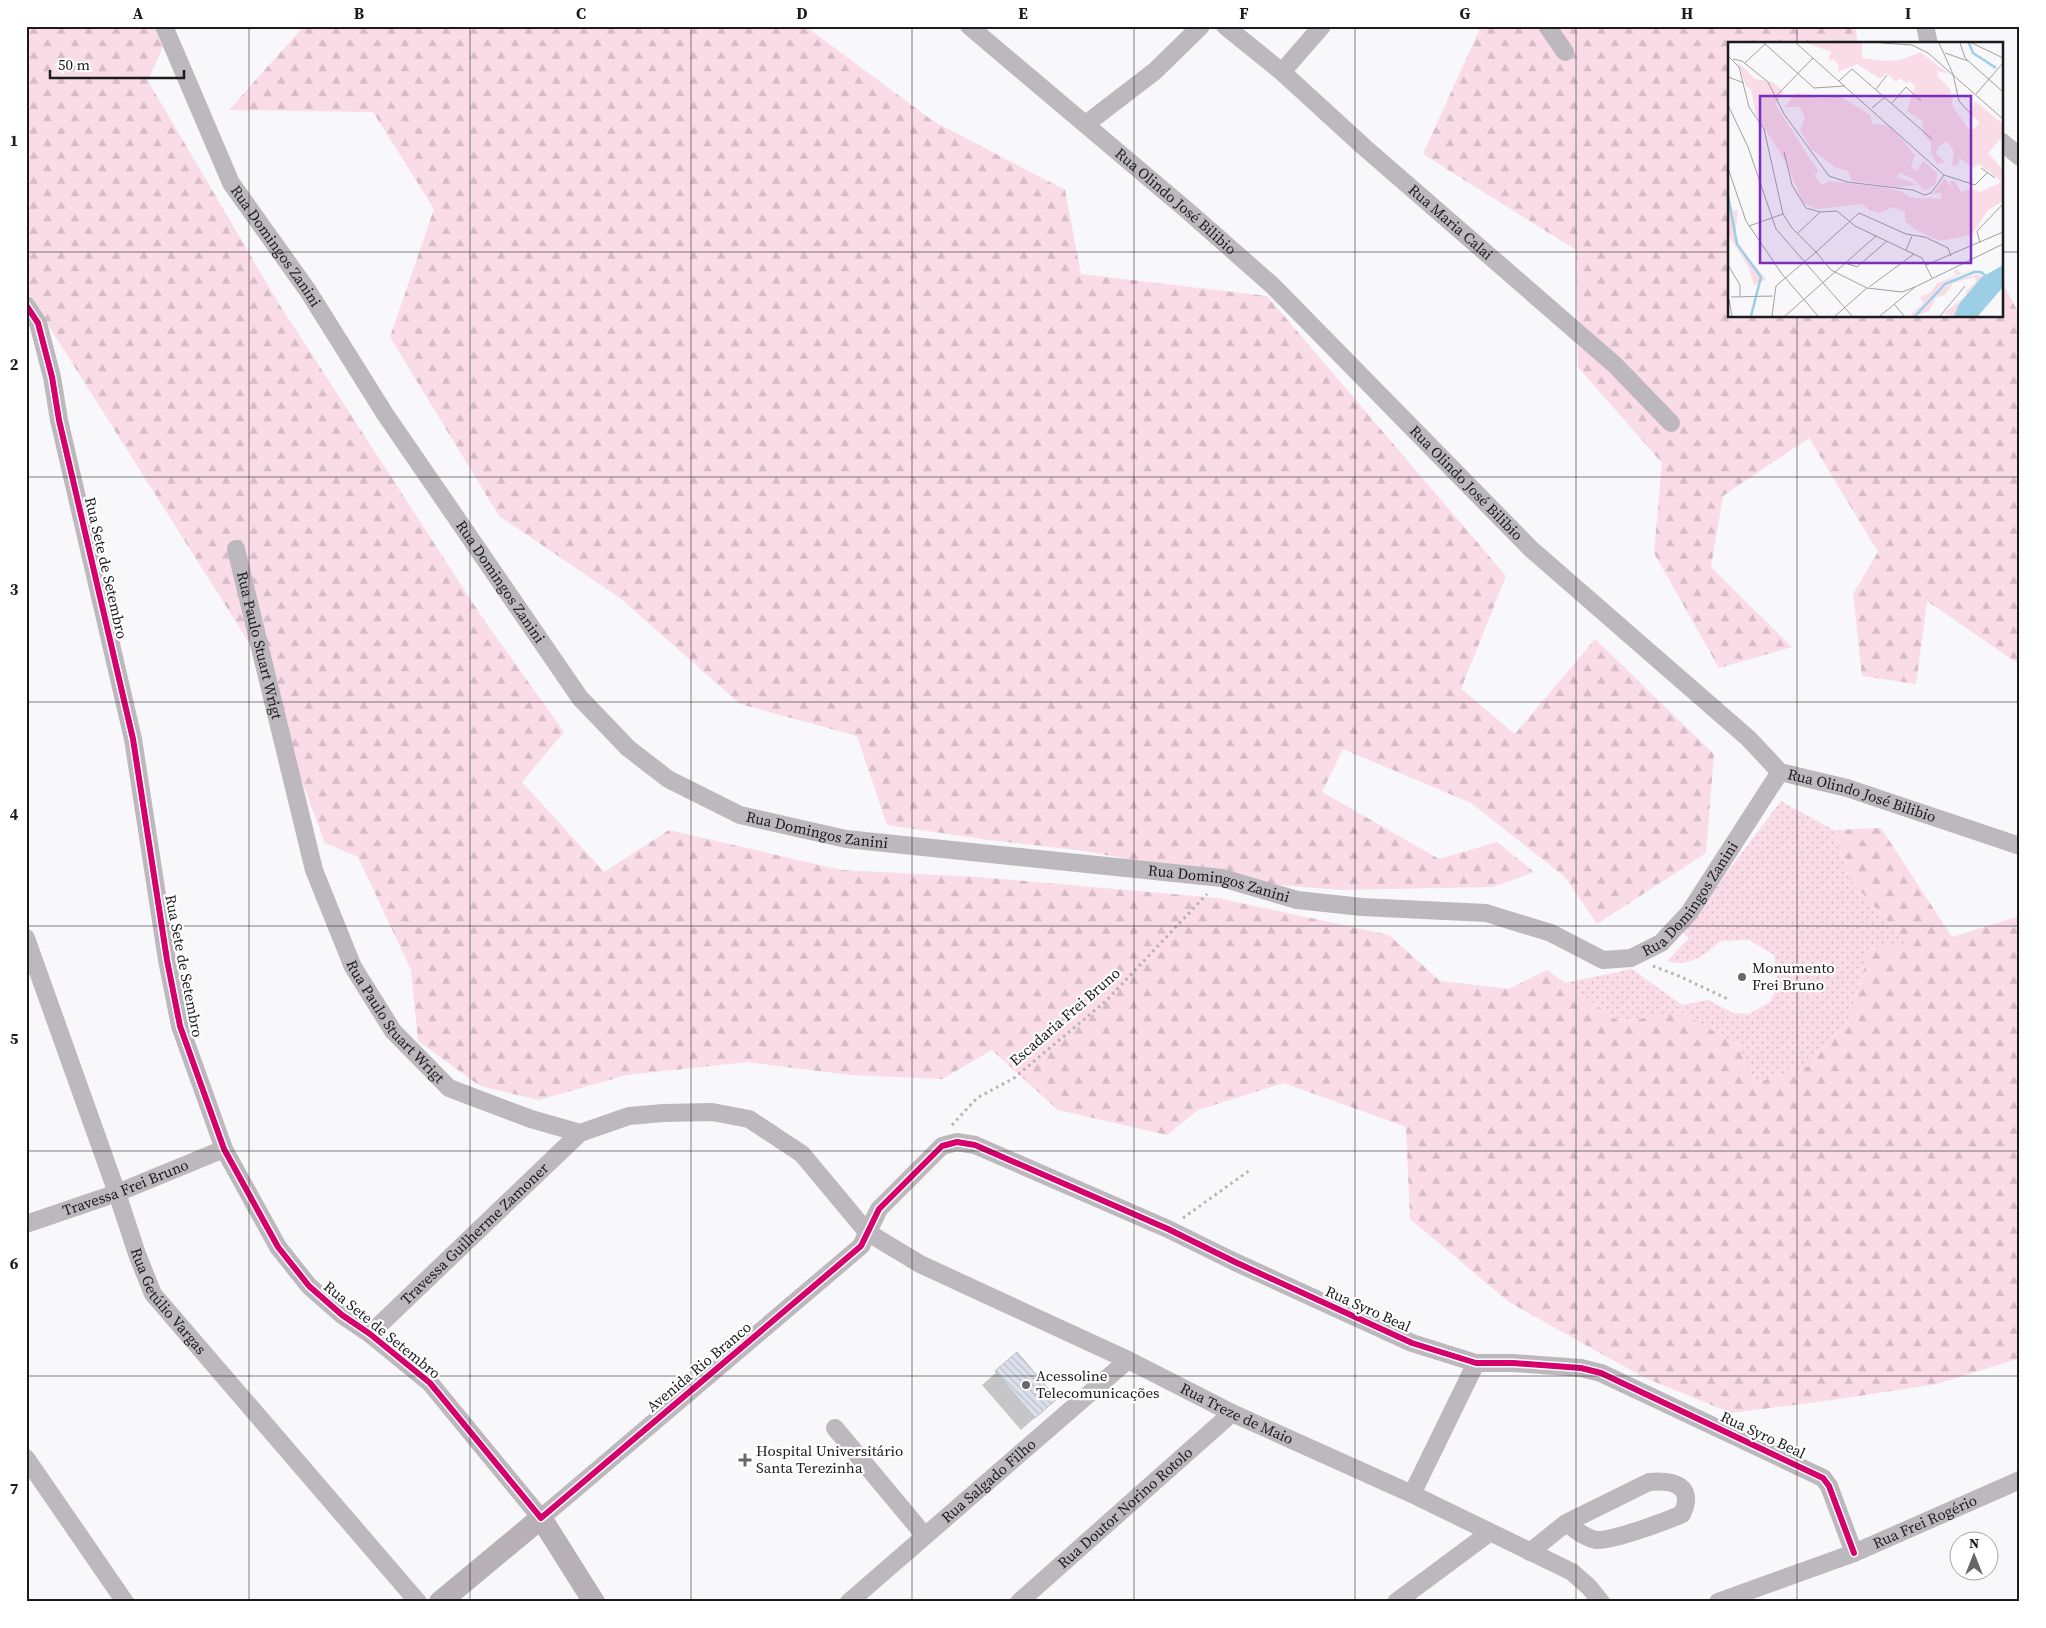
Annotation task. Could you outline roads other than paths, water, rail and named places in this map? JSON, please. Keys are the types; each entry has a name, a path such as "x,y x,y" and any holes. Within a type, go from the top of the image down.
{"main road":[{"name":"Avenida Rio Branco","path":"440,1602 541,1518"},
{"name":"Rua Sete de Setembro","path":"541,1518 594,1602"}],"street":[{"name":"Rua Domingos Zanini","path":"164,26 231,183 308,291 385,414 580,698 628,748 668,779 740,815 846,839 1222,878 1297,900 1362,907 1486,914 1550,933 1603,960 1631,958 1661,943 1689,913 1780,772"},
{"name":"Rua Olindo José Bilibio","path":"968,26 1086,124 1273,286 1531,549 1748,738 1780,772 1847,788 2020,846"},
{"path":"1086,124 1156,71 1201,26"},
{"name":"Rua Maria Calai","path":"1225,26 1282,72 1364,148 1615,365 1670,423"},
{"path":"1282,72 1322,26"},
{"path":"1547,26 1565,52"},
{"path":"1925,26 1929,42"},
{"path":"2004,144 2020,157"},
{"name":"Rua Sete de Setembro","path":"26,306 38,323 52,377 59,420 133,739 167,960 180,1026 224,1149 278,1247 309,1286 342,1315 370,1334 430,1383 541,1518"},
{"name":"Rua Paulo Stuart Wrigt","path":"236,549 314,870 353,967 393,1031 449,1088 532,1119 580,1133"},
{"name":"Rua Getúlio Vargas","path":"26,938 152,1294 418,1602"},
{"path":"580,1133 629,1116 712,1112 749,1119 802,1154 867,1232"},
{"name":"Travessa Guilherme Zamoner","path":"370,1334 580,1133"},
{"name":"Rua Syro Beal","path":"867,1232 879,1209 942,1146 957,1142 975,1145 1168,1229 1235,1262 1412,1343 1476,1363 1513,1363 1581,1368 1601,1373 1823,1478 1829,1486 1854,1553"},
{"name":"Travessa Frei Bruno","path":"26,1224 117,1193 224,1149"},
{"name":"Rua Treze de Maio","path":"867,1232 920,1264 1128,1360 1232,1412 1412,1494 1572,1572 1589,1587 1601,1602"},
{"name":"Avenida Rio Branco","path":"541,1518 861,1246 867,1232"},
{"name":"Rua Salgado Filho","path":"849,1602 1128,1360"},
{"path":"1412,1494 1476,1363"},
{"name":"Rua Doutor Norino Rotolo","path":"1018,1602 1232,1412"},
{"path":"835,1428 925,1536"},
{"path":"26,1458 125,1602"},
{"path":"1530,1552 1566,1523 1649,1482 1662,1480 1674,1483 1683,1488 1687,1498 1682,1514 1607,1538 1596,1540 1584,1535 1566,1523"},
{"name":"Rua Frei Rogério","path":"1718,1602 1854,1553 2020,1480"},
{"path":"1396,1602 1489,1532"}],"place":[{"name":"Monumento Frei Bruno","path":"1742,977"},
{"name":"Acessoline Telecomunicações","path":"1026,1385"},
{"name":"Hospital Universitário Santa Terezinha","path":"745,1460"}]}
